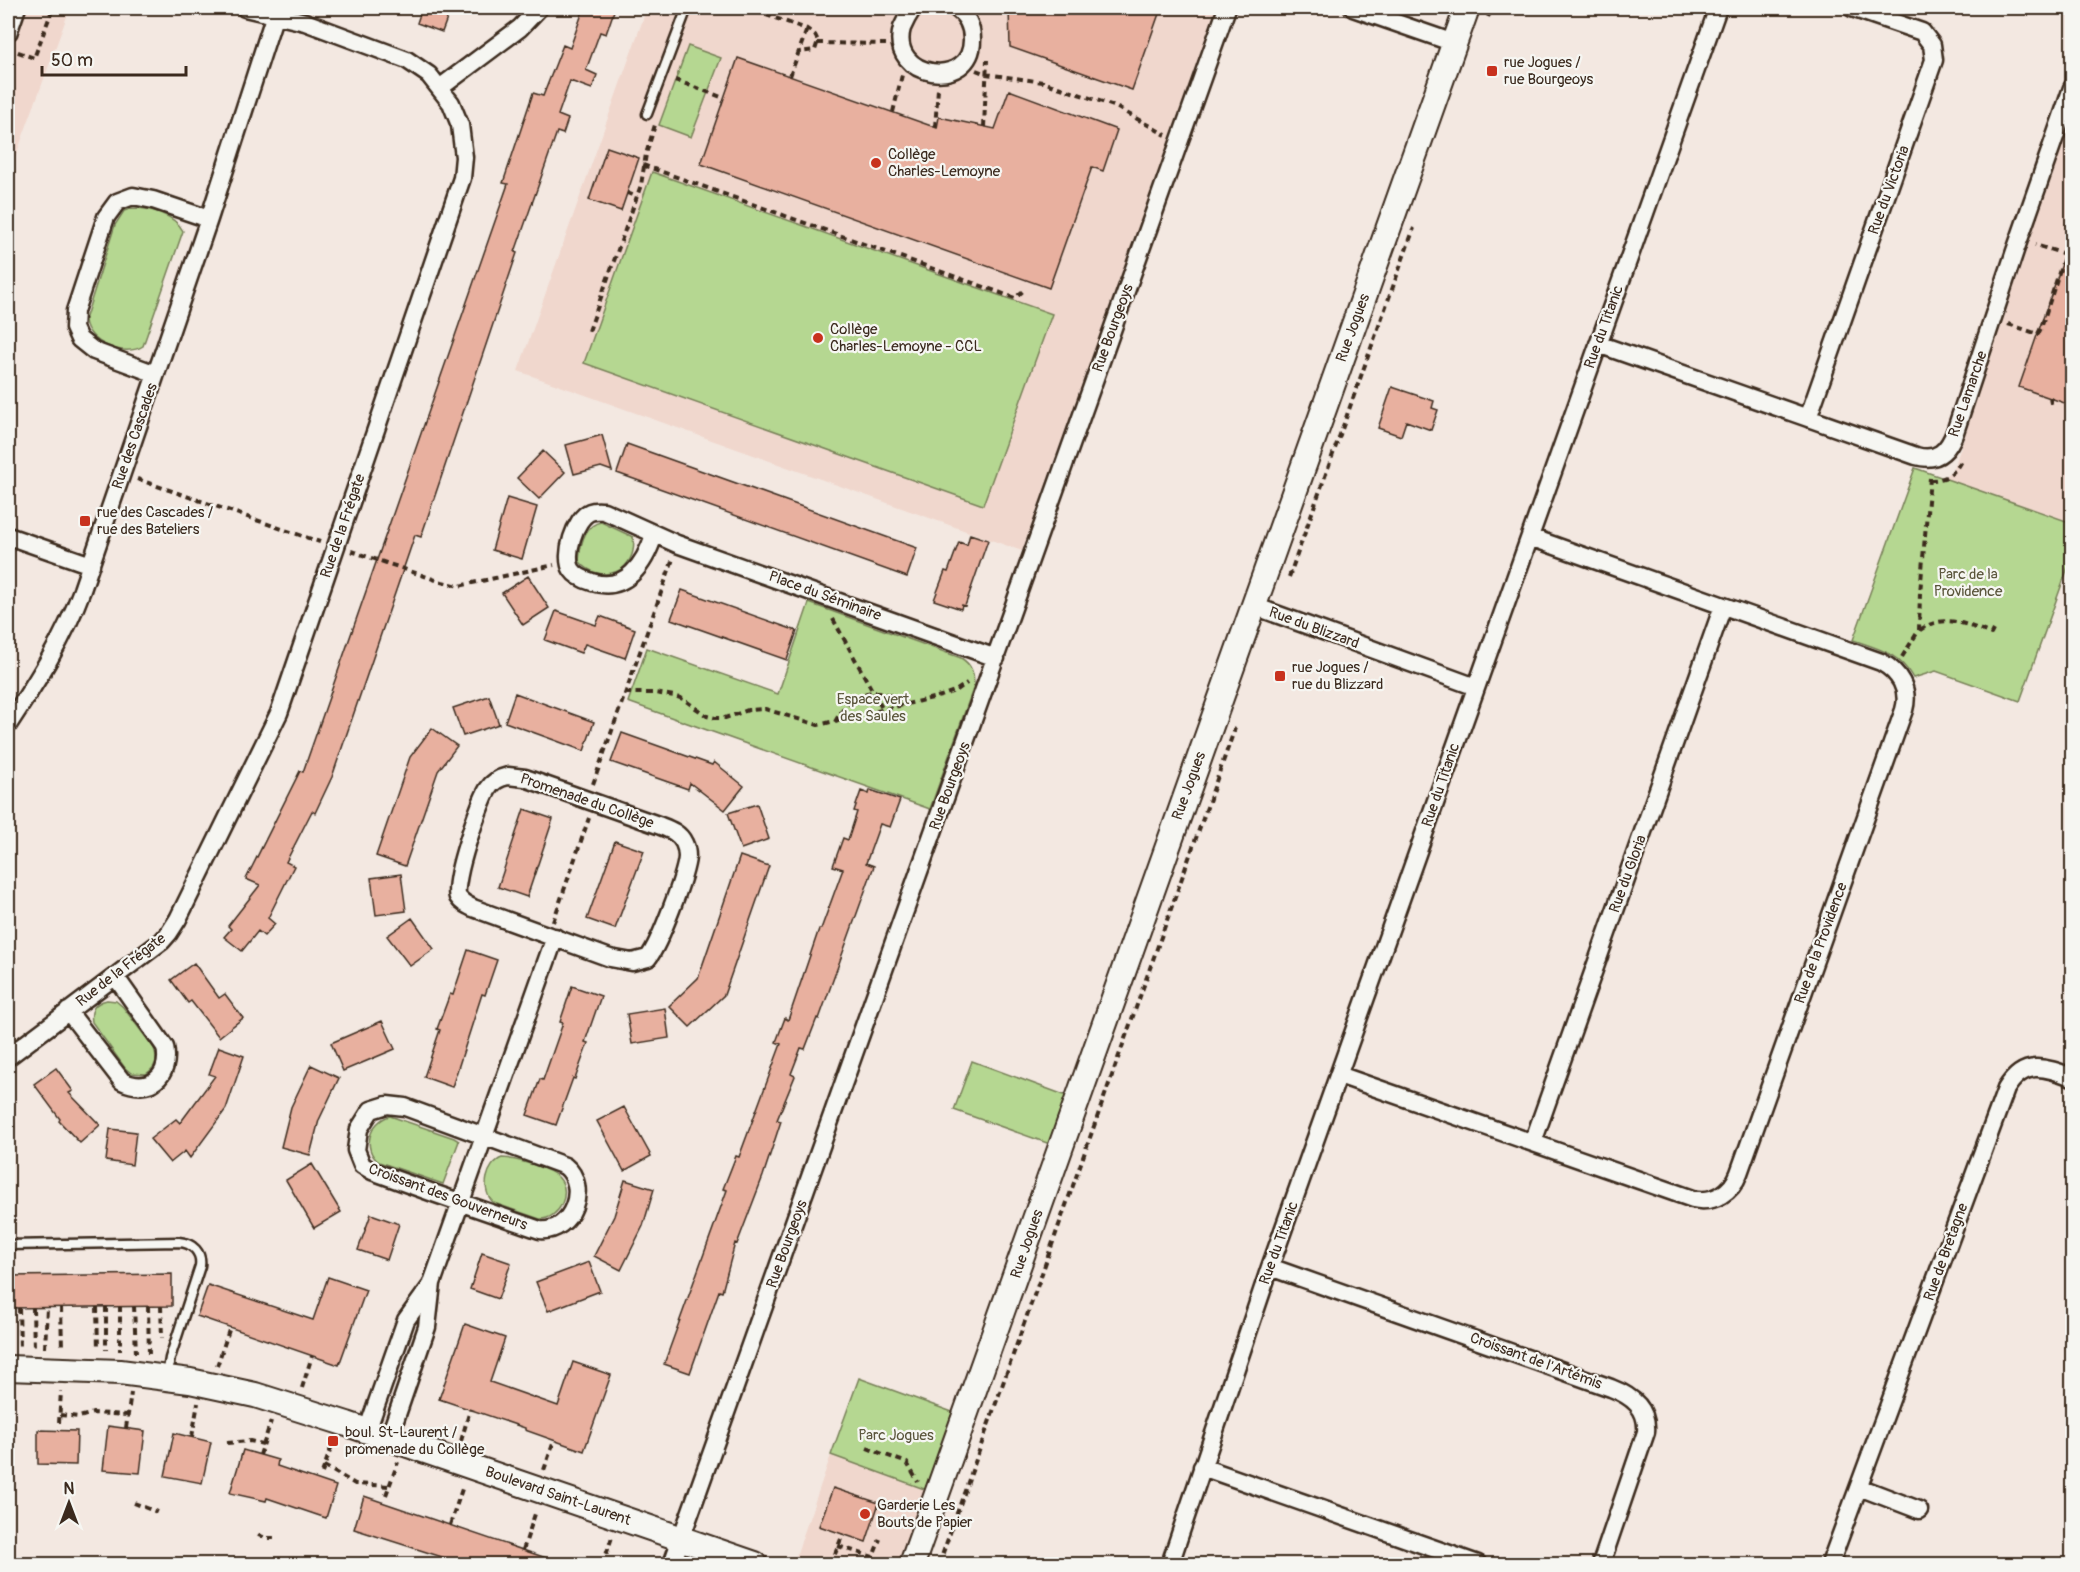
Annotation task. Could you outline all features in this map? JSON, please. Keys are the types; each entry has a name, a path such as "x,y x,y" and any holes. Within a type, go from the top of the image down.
{"street":[{"name":"Rue de la Frégate","path":"8,1057 162,941 173,927 279,713 460,189 464,168 462,136 456,113 441,87 429,75 407,60 276,11 244,8"},
{"path":"441,87 520,28 539,8"},
{"path":"913,8 902,29 903,50 916,67 926,72 939,74 951,71 969,54 972,30 967,19 956,8"},
{"name":"Rue Bourgeoys","path":"672,1564 1227,8"},
{"path":"1353,8 1454,43"},
{"name":"Rue Jogues","path":"912,1564 1467,8"},
{"name":"Rue du Titanic","path":"1170,1564 1270,1267 1718,8"},
{"name":"Rue du Victoria","path":"1808,418 1934,60 1932,45 1922,33 1852,8"},
{"name":"Rue des Cascades","path":"8,725 64,633 91,565 209,219 276,11"},
{"name":"Rue Lamarche","path":"1598,344 1922,458 1942,454 1949,448 1955,432 2019,239 2073,88"},
{"name":"Rue des Cascades","path":"156,374 94,351 79,339 74,328 75,311 106,217 117,202 133,196 153,200 209,219"},
{"name":"Place du Séminaire","path":"654,535 637,569 618,583 604,585 588,581 574,573 569,564 569,551 575,529 581,519 591,512 609,513 654,535 996,658"},
{"path":"8,536 91,565"},
{"name":"Rue de la Providence","path":"1339,1075 1693,1199 1706,1201 1720,1196 1733,1186 1752,1139 1906,703 1906,694 1901,679 1896,672 1881,662 1530,537"},
{"name":"Rue du Blizzard","path":"1254,606 1476,687"},
{"name":"Rue du Gloria","path":"1533,1142 1723,606"},
{"name":"Promenade du Collège","path":"516,776 525,778 673,831 683,841 686,849 685,867 658,943 648,958 642,961 623,961 554,931 473,908 458,898 456,891 458,873 481,806 489,788 501,778 516,776"},
{"path":"378,1434 427,1327 432,1283 485,1137 554,931"},
{"path":"68,1011 122,1081 129,1085 143,1086 157,1080 166,1065 165,1047 115,976"},
{"name":"Rue de Bretagne","path":"1830,1564 2006,1089 2021,1072 2031,1068 2041,1067 2073,1077"},
{"name":"Croissant des Gouverneurs","path":"395,1105 485,1137 557,1162 571,1171 577,1188 565,1222 548,1231 540,1230 461,1203 372,1171 362,1165 356,1150 359,1129 371,1110 378,1106 395,1105"},
{"name":"Croissant de l'Artémis","path":"1270,1267 1611,1388 1634,1399 1644,1415 1646,1432 1600,1564"},
{"path":"378,1434 406,1320 432,1283"},
{"name":"Boulevard Saint-Laurent","path":"14,1358 96,1370 167,1377 255,1395 378,1434 755,1564"},
{"path":"1202,1467 1478,1564"},
{"path":"1859,1487 1919,1510"}],"lane":[{"path":"8,33 12,34 21,8"},
{"path":"647,114 687,8"},
{"path":"8,1245 179,1242 192,1246 199,1253 200,1266 170,1358 167,1377"}],"path":[{"path":"8,48 37,59 52,8"},
{"path":"746,8 807,29 815,35 817,46 815,50 799,52"},
{"path":"1485,27 1492,8"},
{"path":"790,76 807,29"},
{"path":"984,127 987,57"},
{"path":"977,71 1043,82 1114,106 1170,136"},
{"path":"893,112 902,74"},
{"path":"675,80 724,98"},
{"path":"935,127 938,88"},
{"path":"589,331 641,185 643,165 655,124"},
{"path":"643,165 1016,298 1024,290"},
{"path":"627,193 637,197"},
{"name":"Rue Jogues","path":"1289,578 1415,224"},
{"path":"1992,320 2038,334 2041,328 2065,255 2019,239"},
{"path":"2050,398 2052,408"},
{"name":"Rue Lamarche","path":"1930,480 1947,477 1954,473 1961,461"},
{"path":"1919,630 1920,593 1931,474"},
{"path":"136,478 326,544"},
{"path":"347,549 459,586 558,564"},
{"path":"591,790 674,556"},
{"path":"829,610 883,710"},
{"path":"1963,624 1964,616"},
{"path":"1900,660 1919,630 1930,623 1946,620 1991,634 1993,630"},
{"path":"625,693 675,696 707,716 715,718 725,718 748,710 765,709 818,725 905,705 957,690 969,679"},
{"path":"835,722 852,699 873,692 889,694 905,705"},
{"name":"Rue Jogues","path":"939,1564 1238,721"},
{"path":"554,931 590,814"},
{"path":"97,1306 98,1349"},
{"path":"106,1306 106,1350"},
{"path":"120,1306 120,1351"},
{"path":"134,1306 136,1353"},
{"path":"148,1306 149,1355"},
{"path":"161,1306 162,1345"},
{"path":"61,1307 62,1348"},
{"path":"14,1358 19,1308"},
{"path":"33,1308 34,1348"},
{"path":"45,1348 47,1308"},
{"path":"217,1366 230,1328"},
{"path":"302,1388 312,1356"},
{"path":"59,1423 61,1387"},
{"path":"126,1428 131,1392"},
{"path":"192,1437 199,1402"},
{"path":"460,1442 470,1410"},
{"path":"60,1415 79,1417 93,1413 128,1415"},
{"path":"260,1455 271,1420"},
{"path":"322,1473 334,1440"},
{"path":"227,1443 250,1441 263,1444"},
{"path":"544,1470 554,1441"},
{"path":"867,1448 907,1463 919,1483 927,1485"},
{"path":"386,1496 398,1462"},
{"path":"324,1466 355,1484 389,1486"},
{"path":"450,1525 463,1485"},
{"path":"134,1503 157,1512"},
{"path":"523,1550 536,1510"},
{"path":"831,1564 843,1534"},
{"path":"258,1535 278,1538"},
{"path":"603,1564 612,1536"},
{"path":"838,1546 873,1557 880,1539"}],"shaded area":[{"path":"8,8 70,8 8,177"},
{"name":"Collège Charles-Lemoyne","path":"647,8 1216,8 1022,551 518,371"},
{"path":"2072,113 2072,523 1943,478 1951,471 1957,459"},
{"name":"Garderie Les Bouts de Papier","path":"831,1455 927,1490 900,1564 821,1564 796,1556"}],"green space":[{"path":"688,46 721,58 691,137 659,125"},
{"name":"Collège Charles-Lemoyne - CCL","path":"652,172 1052,314 983,505 584,363"},
{"path":"133,208 161,213 179,225 183,231 143,346 127,350 117,349 99,341 87,328 85,320 115,225 124,211"},
{"name":"Parc de la Providence","path":"1915,468 2072,523 2072,556 2020,701 1936,671 1913,678 1895,657 1853,640"},
{"path":"601,522 633,537 630,559 616,572 607,574 588,569 579,561 584,537 591,527"},
{"name":"Espace vert des Saules","path":"809,603 961,658 970,667 974,686 930,809 628,702 647,648 778,694"},
{"path":"107,1000 116,1001 123,1007 154,1048 155,1063 146,1074 131,1073 125,1068 92,1022 94,1008"},
{"path":"972,1061 1067,1096 1050,1144 954,1110"},
{"path":"390,1116 459,1141 443,1184 379,1162 373,1156 370,1150 370,1136 377,1123"},
{"path":"502,1158 532,1165 549,1171 559,1178 563,1184 564,1197 562,1204 553,1215 540,1219 494,1203 487,1192 487,1178 492,1166"},
{"name":"Parc Jogues","path":"859,1378 955,1413 927,1490 831,1455"}],"building":[{"path":"422,8 451,8 442,32 417,23"},
{"path":"584,8 615,8 606,34 600,32 586,70 597,75 592,89 570,81 558,115 568,119 563,134 557,132 421,537 415,535 332,777 315,813 312,811 286,862 294,866 268,918 275,924 264,936 258,931 242,951 224,937 231,929 228,926 260,885 246,879 300,771 303,772 508,184 503,183 533,93 543,96 563,45 570,48"},
{"path":"1009,8 1161,8 1132,90 1010,47"},
{"path":"738,58 937,128 939,117 995,129 1009,90 1117,130 1103,171 1092,167 1049,288 701,164"},
{"path":"607,147 639,158 621,211 589,200"},
{"path":"2070,241 2073,242 2073,406 2019,387"},
{"path":"1392,387 1434,401 1432,408 1438,410 1431,430 1406,421 1401,436 1378,428"},
{"path":"602,435 612,471 601,467 574,474 566,445"},
{"path":"627,444 917,548 907,577 617,473"},
{"path":"543,451 565,472 539,499 517,478"},
{"path":"507,498 537,507 522,559 492,550"},
{"path":"970,534 988,540 965,606 962,605 961,609 934,600 959,542 967,545"},
{"path":"528,576 549,608 523,625 502,593"},
{"path":"682,590 797,631 787,660 671,619"},
{"path":"556,611 596,625 600,616 635,629 625,658 585,644 581,653 545,640"},
{"path":"515,693 594,722 584,751 505,722"},
{"path":"489,696 499,724 463,736 453,708"},
{"path":"432,728 457,746 438,771 405,866 376,856 410,757"},
{"path":"622,733 712,765 714,762 744,786 725,810 690,783 688,789 611,762"},
{"path":"870,790 900,800 890,827 880,824 866,863 874,866 819,1019 817,1018 805,1049 801,1048 791,1074 795,1076 777,1120 781,1121 763,1176 737,1244 735,1243 722,1292 719,1291 690,1373 664,1364 727,1190 723,1189 736,1156 739,1157 781,1044 776,1042 785,1018 788,1020 819,929 821,929 843,869 833,866 843,838 848,840 861,791 869,794"},
{"path":"757,804 769,839 741,849 728,813"},
{"path":"524,809 553,819 527,897 498,887"},
{"path":"615,841 644,851 615,929 587,919"},
{"path":"740,856 769,866 724,995 690,1027 669,1006 698,978"},
{"path":"401,874 406,911 376,915 371,878"},
{"path":"412,918 434,949 410,966 387,936"},
{"path":"468,950 497,960 485,995 482,994 452,1087 424,1077 440,1030 437,1029 450,994 453,995"},
{"path":"194,963 219,998 225,994 243,1018 219,1037 191,1001 188,1003 171,980"},
{"path":"572,986 601,996 585,1042 588,1043 556,1125 527,1115 540,1079 543,1080 563,1023 560,1022"},
{"path":"665,1008 669,1038 632,1044 627,1014"},
{"path":"382,1021 395,1049 343,1071 331,1043"},
{"path":"219,1047 244,1056 226,1109 190,1158 185,1151 170,1163 150,1139 176,1119 180,1123 215,1076 209,1074"},
{"path":"311,1065 339,1078 319,1120 310,1155 281,1147 291,1107"},
{"path":"56,1068 73,1091 69,1093 100,1125 80,1143 59,1121 60,1119 34,1084"},
{"path":"624,1107 651,1156 624,1171 597,1121"},
{"path":"110,1129 136,1132 132,1165 106,1161"},
{"path":"312,1164 341,1212 314,1228 286,1180"},
{"path":"625,1180 654,1189 643,1226 621,1270 594,1256 614,1216"},
{"path":"371,1214 399,1224 387,1260 358,1250"},
{"path":"482,1253 511,1263 498,1299 470,1289"},
{"path":"589,1262 600,1291 548,1311 536,1282"},
{"path":"172,1274 172,1306 8,1308 8,1276"},
{"path":"328,1277 366,1290 339,1365 197,1316 208,1285 313,1320"},
{"path":"465,1324 505,1338 490,1382 558,1406 573,1362 611,1375 584,1451 439,1399"},
{"path":"108,1426 145,1431 140,1473 103,1470"},
{"path":"38,1430 77,1431 76,1465 38,1464"},
{"path":"174,1433 211,1442 202,1483 165,1476"},
{"path":"243,1450 278,1460 277,1466 336,1486 326,1518 267,1498 266,1501 230,1493"},
{"path":"833,1488 879,1503 866,1542 819,1526"},
{"path":"364,1496 558,1562 557,1564 464,1564 354,1529"}],"place":[{"name":"rue Jogues / rue Bourgeoys","path":"1492,71"},
{"name":"Collège Charles-Lemoyne","path":"876,163"},
{"name":"Collège Charles-Lemoyne - CCL","path":"818,338"},
{"name":"rue des Cascades / rue des Bateliers","path":"85,521"},
{"name":"rue Jogues / rue du Blizzard","path":"1280,676"},
{"name":"boul. St-Laurent / promenade du Collège","path":"333,1441"},
{"name":"Garderie Les Bouts de Papier","path":"865,1514"}]}
